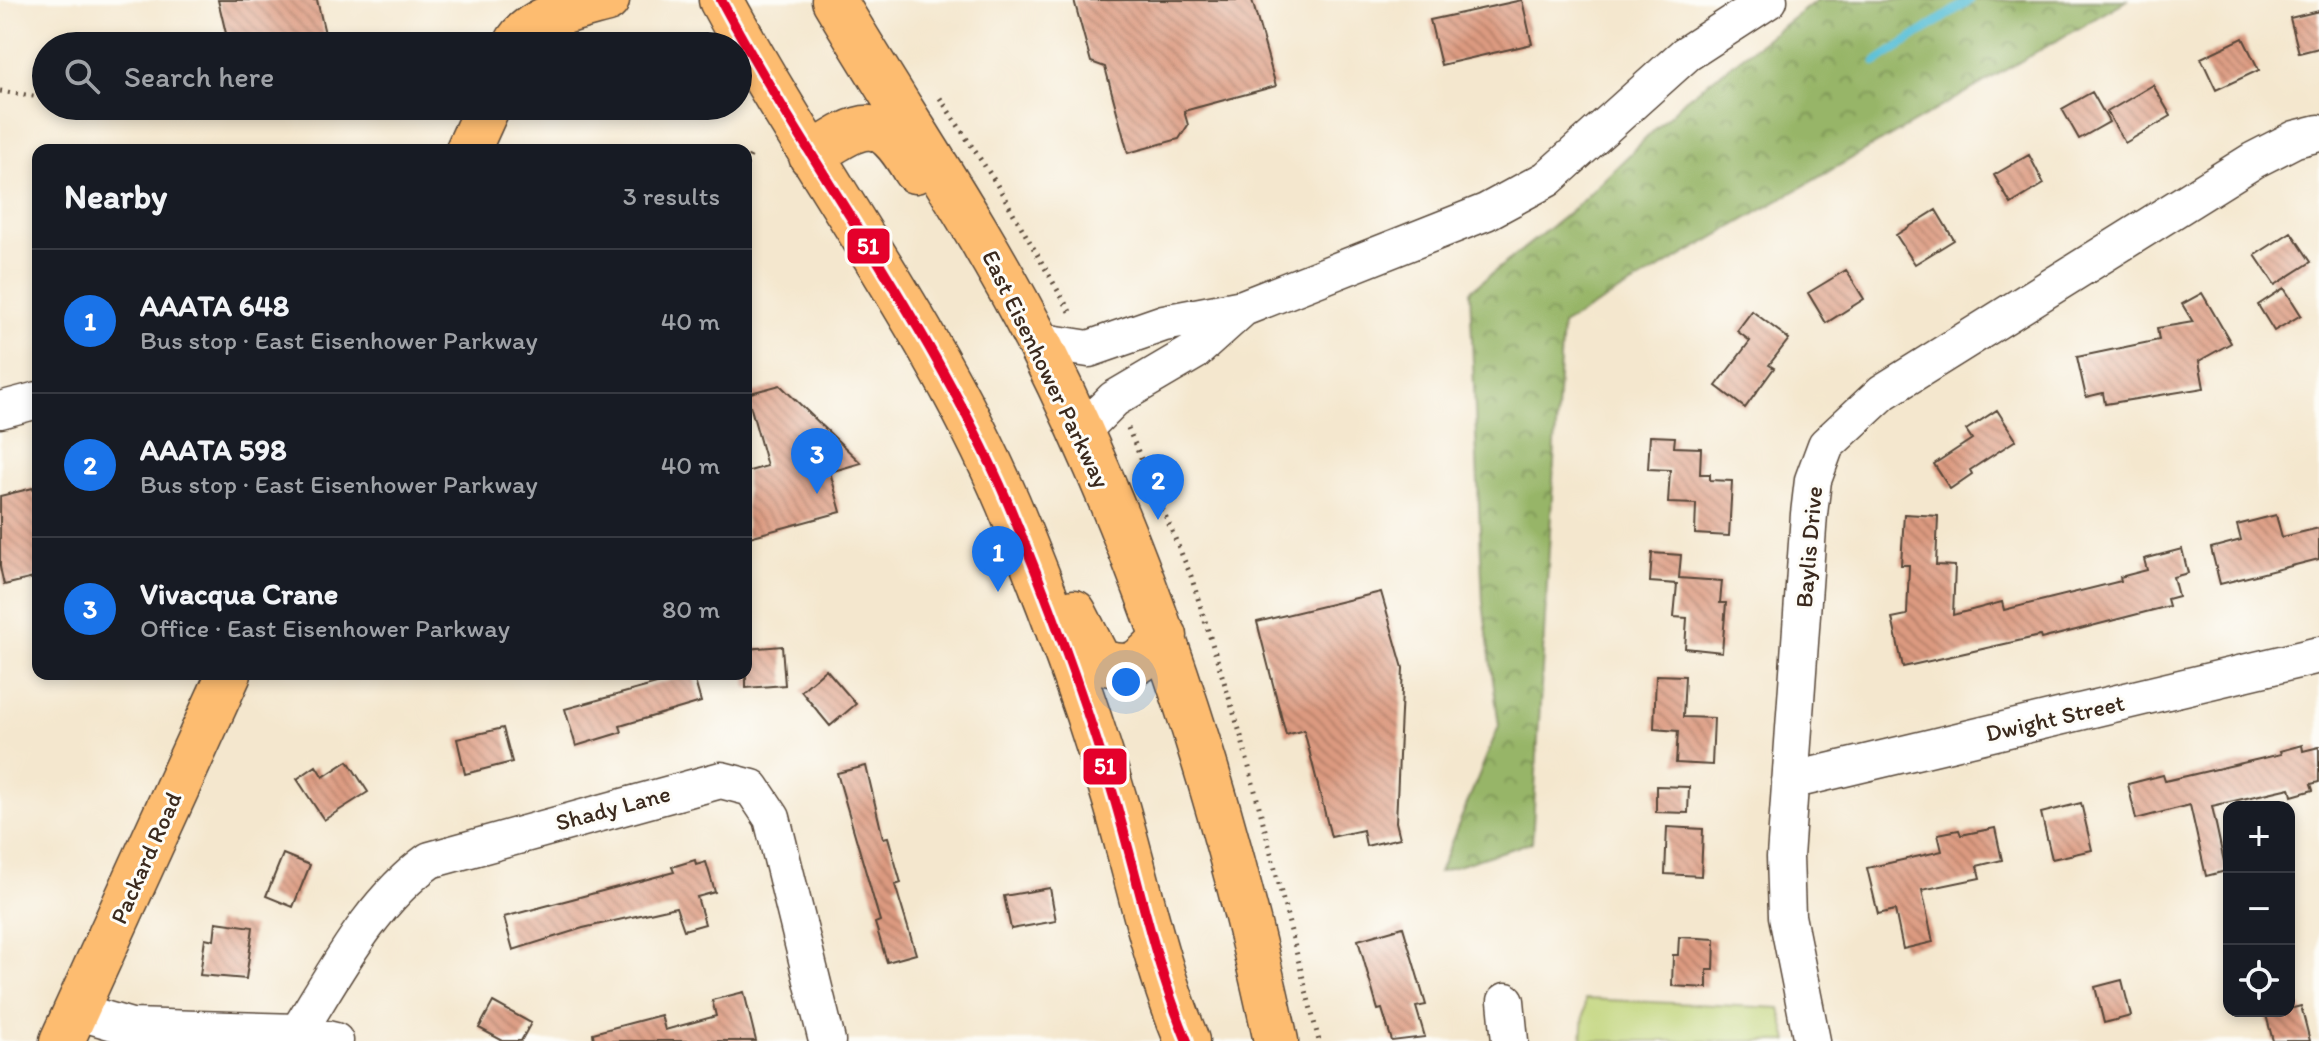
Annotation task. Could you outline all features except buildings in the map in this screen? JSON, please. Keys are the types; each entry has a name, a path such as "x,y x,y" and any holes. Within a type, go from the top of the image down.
{"main road":[{"path":"527,19 607,0"},
{"path":"703,0 730,17"},
{"name":"East Eisenhower Parkway","path":"834,0 980,237 1082,431 1165,636 1204,756 1250,919 1276,1041"},
{"path":"752,55 927,344 970,421 1008,503 1063,643 1115,803 1171,1002 1187,1041"},
{"path":"471,144 482,120"},
{"path":"811,156 857,129 873,127 889,134 940,208 980,237"},
{"path":"1008,503 1032,524 1048,548 1091,652 1099,661 1120,668 1133,666 1165,636"},
{"name":"Packard Road","path":"69,1026 226,680"}],"street":[{"path":"1037,341 1089,349 1164,323 1243,308 1486,212 1547,179 1686,54 1769,0"},
{"name":"Baylis Drive","path":"1812,1041 1787,916 1785,857 1809,514 1813,480 1826,445 1883,392 2143,227 2254,160 2295,139 2319,133"},
{"path":"1082,431 1114,399 1194,352 1243,308"},
{"path":"0,410 32,402"},
{"name":"Dwight Street","path":"1790,781 2319,655"},
{"name":"Shady Lane","path":"298,1032 399,885 430,860 721,780 752,788 772,818 827,1041"},
{"path":"1506,1001 1510,1041"},
{"path":"69,1026 298,1032 335,1041"}],"path":[{"path":"0,91 32,96"},
{"path":"1125,421 1164,507 1216,654 1257,793 1319,1041"}],"green space":[{"path":"1817,0 2127,0 1562,325 1532,842 1439,872 1499,726 1483,603 1470,291 1576,207 1685,100"},
{"path":"1585,999 1780,1008 1788,1041 1582,1041"}],"waterway":[{"path":"1876,62 1970,0"}],"transit line":[{"name":"51","path":"721,0 739,32"},
{"name":"51","path":"752,56 908,310 978,437 1008,503 1092,728 1157,953 1187,1041"}],"place":[{"name":"Vivacqua Crane","path":"817,494"},
{"name":"AAATA 598","path":"1158,520"},
{"name":"AAATA 648","path":"998,592"}]}
